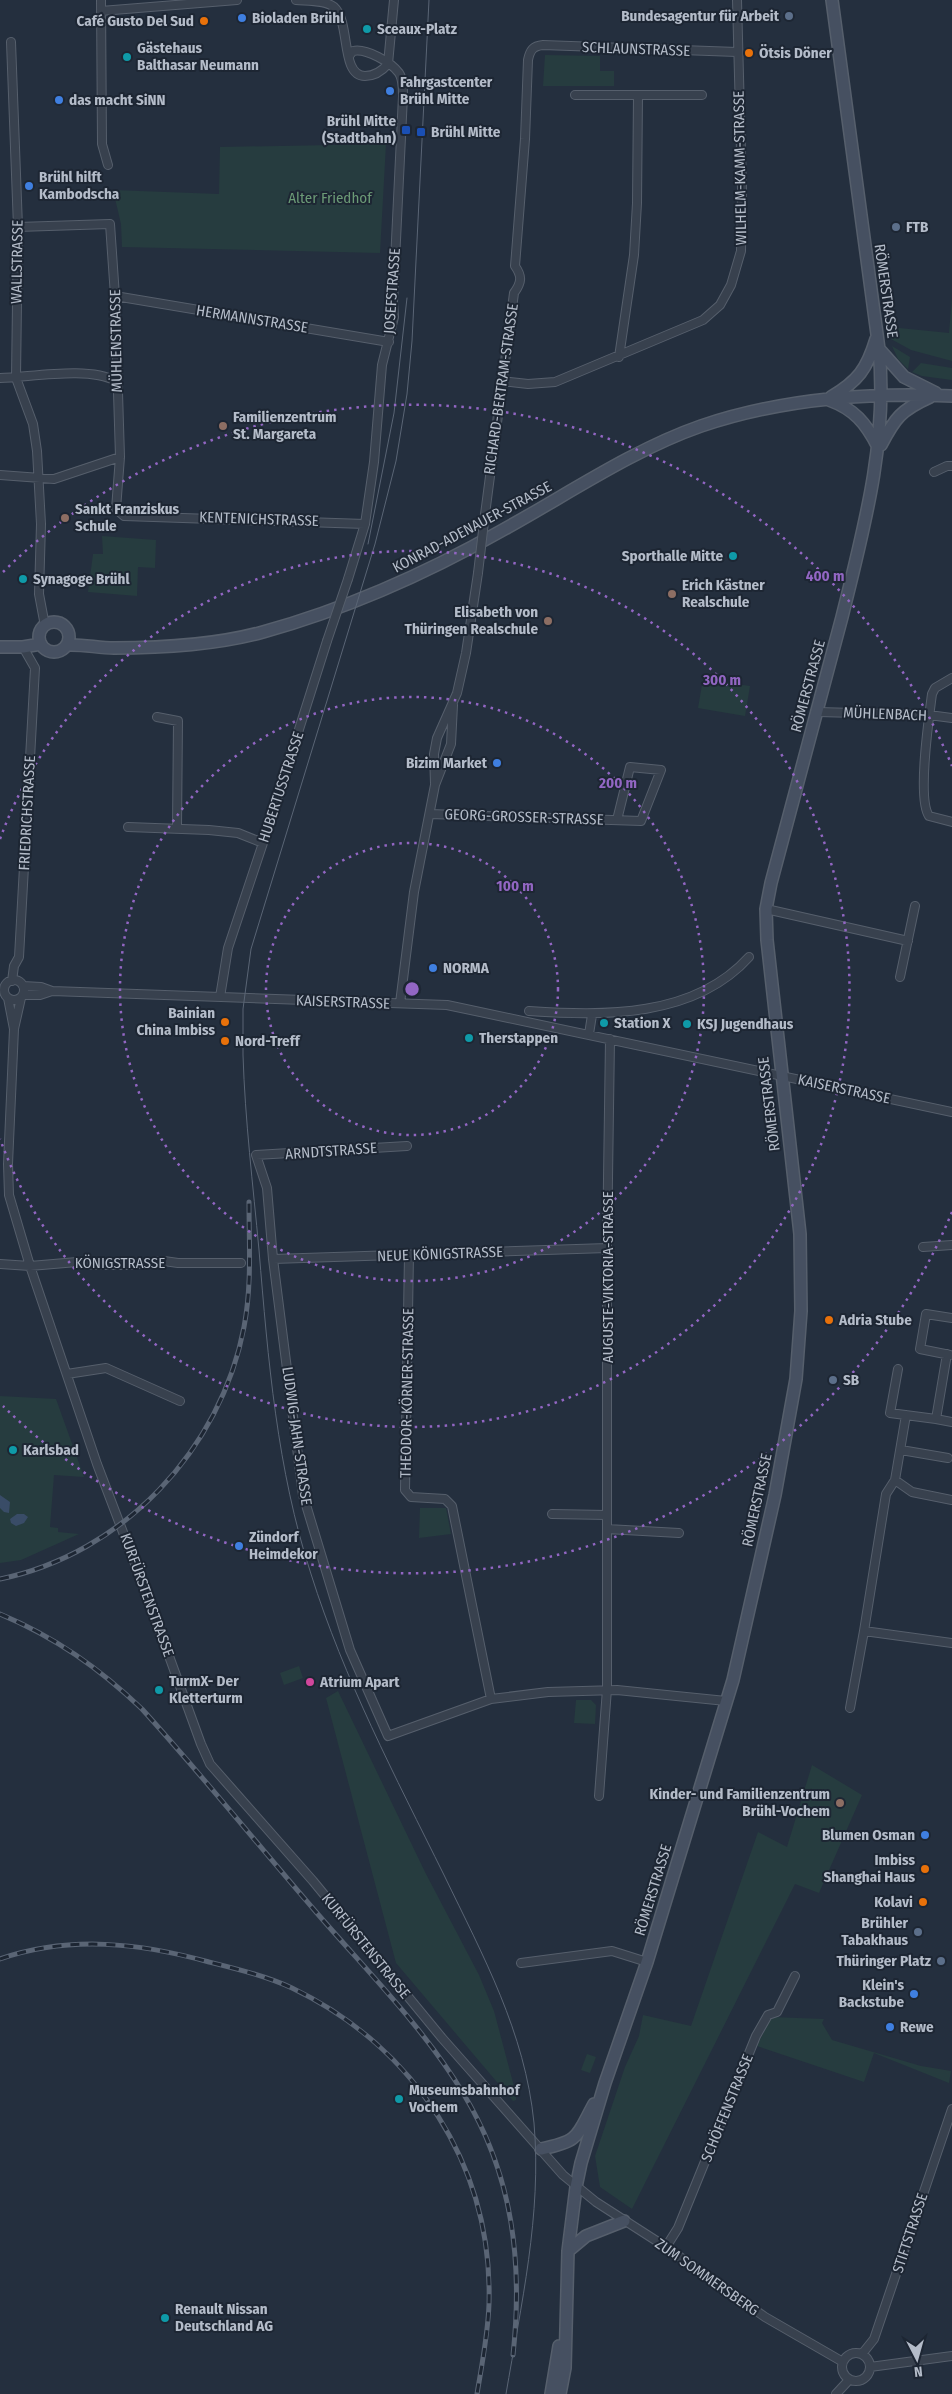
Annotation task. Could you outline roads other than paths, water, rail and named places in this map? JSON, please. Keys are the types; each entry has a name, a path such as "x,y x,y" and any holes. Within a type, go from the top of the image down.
{"main road":[{"name":"RÖMERSTRASSE","path":"560,2394 564,2368 568,2251 576,2187 605,2083 647,1962 726,1701 775,1495 793,1402 799,1356 801,1310 800,1234 781,1076 767,940 766,909 770,883 818,712 868,514 878,449 882,395 879,349 832,0"},
{"path":"877,335 868,364 860,375 827,399 856,414 868,428 878,449"},
{"path":"879,349 904,377 943,396"},
{"name":"KONRAD-ADENAUER-STRASSE","path":"67,645 115,648 189,644 262,633 372,594 446,560 621,464 700,426 784,405 827,399 882,395 943,396"},
{"path":"878,449 898,415 910,406 943,396"},
{"path":"54,622 64,626 69,634 67,645 61,651 47,650 41,644 39,638 45,626 54,622"},
{"path":"0,647 23,647 41,644"},
{"path":"541,2150 566,2144 576,2137 605,2083"},
{"path":"568,2251 591,2233 624,2221"},
{"name":"RÖMERSTRASSE","path":"551,2394 565,2310"}],"street":[{"path":"101,0 102,144 108,165"},
{"path":"101,11 237,0"},
{"path":"296,0 328,3 334,7 344,25 352,69 358,75 371,76 384,69 388,64 394,0"},
{"name":"WILHELM-KAMM-STRASSE","path":"502,381 528,384 555,382 619,357 703,320 720,305 731,285 741,251 742,190 737,0"},
{"name":"WALLSTRASSE","path":"12,42 18,227 16,378 33,424 37,451 41,524 39,594 45,626"},
{"name":"SCHLAUNSTRASSE","path":"534,46 737,52"},
{"name":"RICHARD-BERTRAM-STRASSE","path":"400,1003 414,892 435,785 451,744 453,706 466,653 478,573 514,293 521,280 521,274 515,266 525,139 528,60 534,46"},
{"path":"349,56 353,51 362,50 388,64"},
{"name":"JOSEFSTRASSE","path":"348,579 365,524 374,462 382,365 394,317 403,96 399,73 388,64"},
{"path":"575,95 702,94"},
{"path":"619,357 634,255 638,203 638,95"},
{"name":"MÜHLENSTRASSE","path":"18,227 110,224 115,296 116,381 120,458"},
{"name":"HERMANNSTRASSE","path":"115,296 389,342"},
{"path":"0,378 16,378 39,374 105,375 116,381"},
{"path":"0,475 38,480 54,479 120,458"},
{"name":"KENTENICHSTRASSE","path":"120,458 116,509 124,516 365,524"},
{"path":"934,472 947,466 952,466"},
{"name":"HUBERTUSSTRASSE","path":"220,997 228,948 264,843 348,579"},
{"name":"FRIEDRICHSTRASSE","path":"6,983 18,957 35,668 23,647"},
{"path":"952,678 935,688 932,694 923,787 926,811 929,816 952,822"},
{"name":"RICHARD-BERTRAM-STRASSE","path":"435,785 434,759 437,738 443,721 453,706"},
{"name":"MÜHLENBACH","path":"818,712 929,715 952,718"},
{"path":"157,717 178,721 177,828"},
{"name":"GEORG-GROSSER-STRASSE","path":"430,814 641,821 661,770 630,767 617,820"},
{"path":"128,827 177,828 238,834 264,843"},
{"path":"900,977 916,906"},
{"path":"766,909 908,940"},
{"path":"529,1012 592,1015 633,1011 678,1002 717,983 749,957"},
{"path":"19,981 23,986 22,996 14,1000 5,996 4,989 6,983 19,981"},
{"name":"KAISERSTRASSE","path":"23,986 41,987 52,992"},
{"name":"KAISERSTRASSE","path":"22,996 52,992 400,1003 464,1008 952,1112"},
{"name":"KURFÜRSTENSTRASSE","path":"5,996 14,1029"},
{"name":"KURFÜRSTENSTRASSE","path":"22,996 14,1029 8,1164 9,1195 30,1266 97,1464 145,1590 200,1744 210,1764 313,1881 442,2038 576,2187"},
{"path":"589,1034 592,1015"},
{"name":"AUGUSTE-VIKTORIA-STRASSE","path":"599,1796 607,1690 607,1248 610,1039"},
{"name":"ARNDTSTRASSE","path":"256,1156 407,1146"},
{"name":"LUDWIG-JAHN-STRASSE","path":"256,1156 267,1188 273,1259 303,1495 350,1650 388,1736 491,1699"},
{"path":"923,1247 952,1245"},
{"name":"NEUE KÖNIGSTRASSE","path":"273,1259 607,1248"},
{"name":"THEODOR-KÖRNER-STRASSE","path":"409,1255 405,1490 411,1497 445,1499 452,1506 491,1699"},
{"name":"KÖNIGSTRASSE","path":"0,1264 30,1266 77,1262 95,1265 164,1261 178,1263 241,1262"},
{"path":"936,1419 949,1355 920,1349 926,1314 952,1318"},
{"path":"67,1374 106,1368 180,1401"},
{"path":"898,1369 890,1413 952,1422"},
{"path":"850,1708 886,1494 894,1480 906,1415"},
{"path":"900,1450 948,1458"},
{"path":"894,1480 912,1492 952,1500"},
{"path":"552,1514 607,1515"},
{"path":"607,1530 679,1532"},
{"path":"864,1631 952,1643"},
{"path":"491,1699 548,1692 607,1690 726,1701"},
{"path":"521,1963 612,1951 647,1962"},
{"name":"SCHÖFFENSTRASSE","path":"666,2247 678,2228 756,2036 768,2016 777,2012 796,1976"},
{"name":"STIFTSTRASSE","path":"862,2354 874,2339 952,2109"},
{"name":"ZUM SOMMERSBERG","path":"576,2187 624,2221 666,2247 765,2317 842,2362"},
{"path":"836,2394 849,2380 861,2380 866,2377 870,2367 869,2362 862,2354 852,2353 842,2362 844,2374 849,2380"},
{"path":"870,2367 952,2356"}],"water":[{"path":"0,1495 10,1502 9,1513 4,1512 0,1508"},
{"path":"17,1514 24,1514 28,1517 24,1523 16,1526 11,1523 10,1519"}],"tram line":[{"path":"429,0 412,341 407,394 396,461 375,544 251,949 243,1009 243,1055 247,1128 270,1373 282,1455 299,1535 324,1613 355,1689 500,1995 522,2057 529,2090 534,2123 536,2157 533,2225 524,2293 506,2394"},
{"path":"368,544 394,413 407,298"}],"railway":[{"path":"0,1579 45,1566 87,1546 125,1520 160,1489 189,1454 213,1414 232,1372 244,1327 249,1280 249,1202"},
{"path":"0,1614 58,1643 76,1655 109,1680 142,1709 413,2022 448,2069 480,2124 493,2155 503,2187 515,2253 516,2320 513,2355"},
{"path":"0,1959 26,1951 79,1944 131,1946 183,1955 251,1973 292,1988 336,2013 375,2043 409,2078 438,2116 461,2159 477,2205 487,2253 489,2304 486,2338 477,2394"}],"place":[{"name":"Bundesagentur für Arbeit","path":"789,16"},
{"name":"Bioladen Brühl","path":"242,18"},
{"name":"Café Gusto Del Sud","path":"204,21"},
{"name":"Sceaux-Platz","path":"367,29"},
{"name":"Ötsis Döner","path":"749,53"},
{"name":"Gästehaus Balthasar Neumann","path":"127,57"},
{"name":"Fahrgastcenter Brühl Mitte","path":"390,91"},
{"name":"das macht SiNN","path":"59,100"},
{"name":"Brühl Mitte (Stadtbahn)","path":"406,130"},
{"name":"Brühl Mitte","path":"421,132"},
{"name":"Brühl hilft Kambodscha","path":"29,186"},
{"name":"FTB","path":"896,227"},
{"name":"Familienzentrum St. Margareta","path":"223,426"},
{"name":"Sankt Franziskus Schule","path":"65,518"},
{"name":"Sporthalle Mitte","path":"733,556"},
{"name":"Synagoge Brühl","path":"23,579"},
{"name":"Erich Kästner Realschule","path":"672,594"},
{"name":"Elisabeth von Thüringen Realschule","path":"548,621"},
{"name":"Bizim Market","path":"497,763"},
{"name":"NORMA","path":"433,968"},
{"name":"Bainian China Imbiss","path":"225,1022"},
{"name":"Station X","path":"604,1023"},
{"name":"KSJ Jugendhaus","path":"687,1024"},
{"name":"Therstappen","path":"469,1038"},
{"name":"Nord-Treff","path":"225,1041"},
{"name":"Adria Stube","path":"829,1320"},
{"name":"SB","path":"833,1380"},
{"name":"Karlsbad","path":"13,1450"},
{"name":"Zündorf Heimdekor","path":"239,1546"},
{"name":"Atrium Apart","path":"310,1682"},
{"name":"TurmX- Der Kletterturm","path":"159,1690"},
{"name":"Kinder- und Familienzentrum Brühl-Vochem","path":"840,1803"},
{"name":"Blumen Osman","path":"925,1835"},
{"name":"Imbiss Shanghai Haus","path":"925,1869"},
{"name":"Kolavi","path":"923,1902"},
{"name":"Brühler Tabakhaus","path":"918,1932"},
{"name":"Thüringer Platz","path":"941,1961"},
{"name":"Klein's Backstube","path":"914,1994"},
{"name":"Rewe","path":"890,2027"},
{"name":"Museumsbahnhof Vochem","path":"399,2099"},
{"name":"Renault Nissan Deutschland AG","path":"165,2318"}],"park label":[{"name":"Alter Friedhof","path":"330,198"}]}
